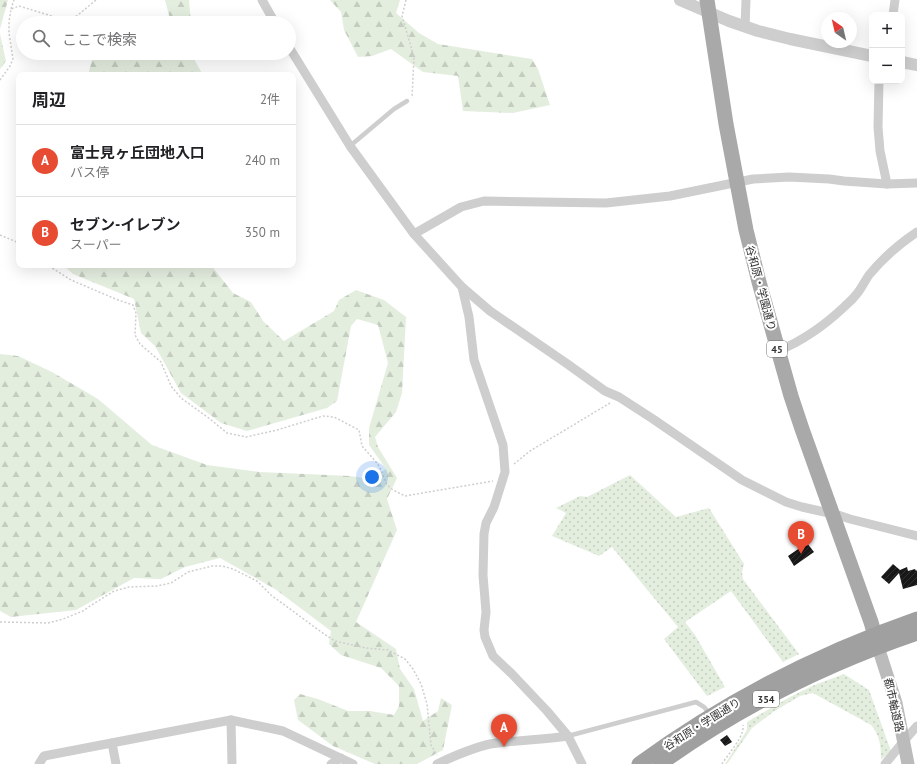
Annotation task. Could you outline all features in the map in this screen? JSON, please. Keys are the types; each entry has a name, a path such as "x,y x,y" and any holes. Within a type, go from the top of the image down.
{"highway":[{"name":"354","path":"876,641 917,619"},
{"name":"354","path":"876,641 917,633"},
{"name":"谷和原・学園通り","path":"660,764 687,745 739,713 791,686 856,656 876,641"},
{"name":"谷和原・学園通り","path":"639,764 711,716 785,675 819,658 876,641"}],"main road":[{"name":"谷和原・学園通り","path":"708,6 726,124 737,183 750,245 778,351 802,429 857,582 876,641"},
{"name":"都市軸道路","path":"876,641 896,703 908,764"}],"street":[{"path":"262,0 271,16"},
{"path":"680,0 708,6 745,27 758,31 869,55"},
{"path":"745,27 746,0"},
{"path":"893,12 895,0"},
{"path":"296,57 350,146 414,234 462,287 490,311 605,391 620,397 742,480 786,502 917,536"},
{"path":"905,63 917,65"},
{"path":"879,84 878,127 880,151 887,184"},
{"path":"414,234 461,207 484,201 606,203 670,196 753,179 789,177 887,184 917,183"},
{"path":"778,351 794,344 837,314 855,296 869,275 885,257 898,245 917,232"},
{"path":"462,287 469,317 474,360 503,445 504,475 494,507 486,523 484,534 483,575 486,612 484,638 493,656 547,711 568,736 582,764"},
{"path":"231,720 232,764"},
{"path":"40,764 44,756 231,720 283,731 353,764"},
{"path":"885,764 917,726"},
{"path":"440,763 467,751 502,742 568,736"},
{"path":"112,743 116,764"},
{"path":"331,764 342,758"}],"lane":[{"path":"350,146 394,109 407,102"},
{"path":"568,736 696,702 704,707 711,716"}],"path":[{"path":"0,80 13,59 9,22 14,0"},
{"path":"76,16 96,0"},
{"path":"406,0 402,16 414,57 413,98 407,102"},
{"path":"11,9 19,6 52,16"},
{"path":"0,235 16,242"},
{"path":"52,268 70,280 132,305 136,313 135,335 140,344 161,362 171,386 181,398 227,433 246,437 277,430 323,416 334,417 359,430 362,446 382,470 387,485 405,496 504,475 530,451 620,397"},
{"path":"0,622 48,623 83,612 90,606 114,592 129,588 157,586 171,583 188,572 212,566 233,568 258,581 271,595 335,641 366,648 388,650 405,659 422,684 427,704 431,745 440,763"},
{"path":"722,764 741,736 744,727 739,713"}],"green space":[{"path":"0,0 8,0 0,29"},
{"path":"165,0 189,0 190,16 169,16"},
{"path":"330,0 400,0 396,13 419,33 438,44 532,59 538,69 550,105 513,113 463,111 458,76 423,72 391,49 372,56 358,57 344,30 341,12"},
{"path":"0,34 6,61 0,69"},
{"path":"92,60 195,60 201,72 89,72"},
{"path":"66,268 214,268 233,293 251,302 263,321 284,341 334,311 339,300 356,290 384,300 406,317 402,393 396,412 375,437 378,447 397,478 387,499 397,530 356,622 396,649 400,669 414,689 423,721 438,711 441,698 452,705 443,750 417,764 375,764 333,746 298,720 294,700 300,694 318,699 348,711 370,711 394,715 399,706 399,686 381,668 341,655 329,644 331,631 275,589 220,558 185,567 161,579 134,578 76,610 11,617 0,611 0,354 18,356 52,372 98,399 152,445 207,465 260,472 350,476 371,479 386,469 369,445 369,428 388,363 378,325 357,319 351,326 337,401 327,408 247,431 221,423 181,393 155,346 141,333 134,299 73,274"},
{"path":"630,475 676,517 709,508 744,564 742,572 743,579 799,654 783,662 731,591 685,622 695,635 725,687 707,696 664,639 678,627 612,547 599,556 552,536 566,513 556,508 580,496 587,497"},
{"path":"844,674 869,690 891,751 881,760 879,741 871,725 813,693 800,696 773,712 752,728 727,764 725,764 747,730 747,722 812,686"}],"building":[{"path":"807,543 814,552 794,566 788,556"},
{"path":"893,564 900,570 907,567 908,571 915,569 916,571 917,570 917,585 903,589 899,573 889,584 881,577"},
{"path":"727,735 732,742 725,746 720,740"}],"place":[{"name":"セブン-イレブン","path":"801,554"},
{"name":"富士見ヶ丘団地入口","path":"504,747"}]}
